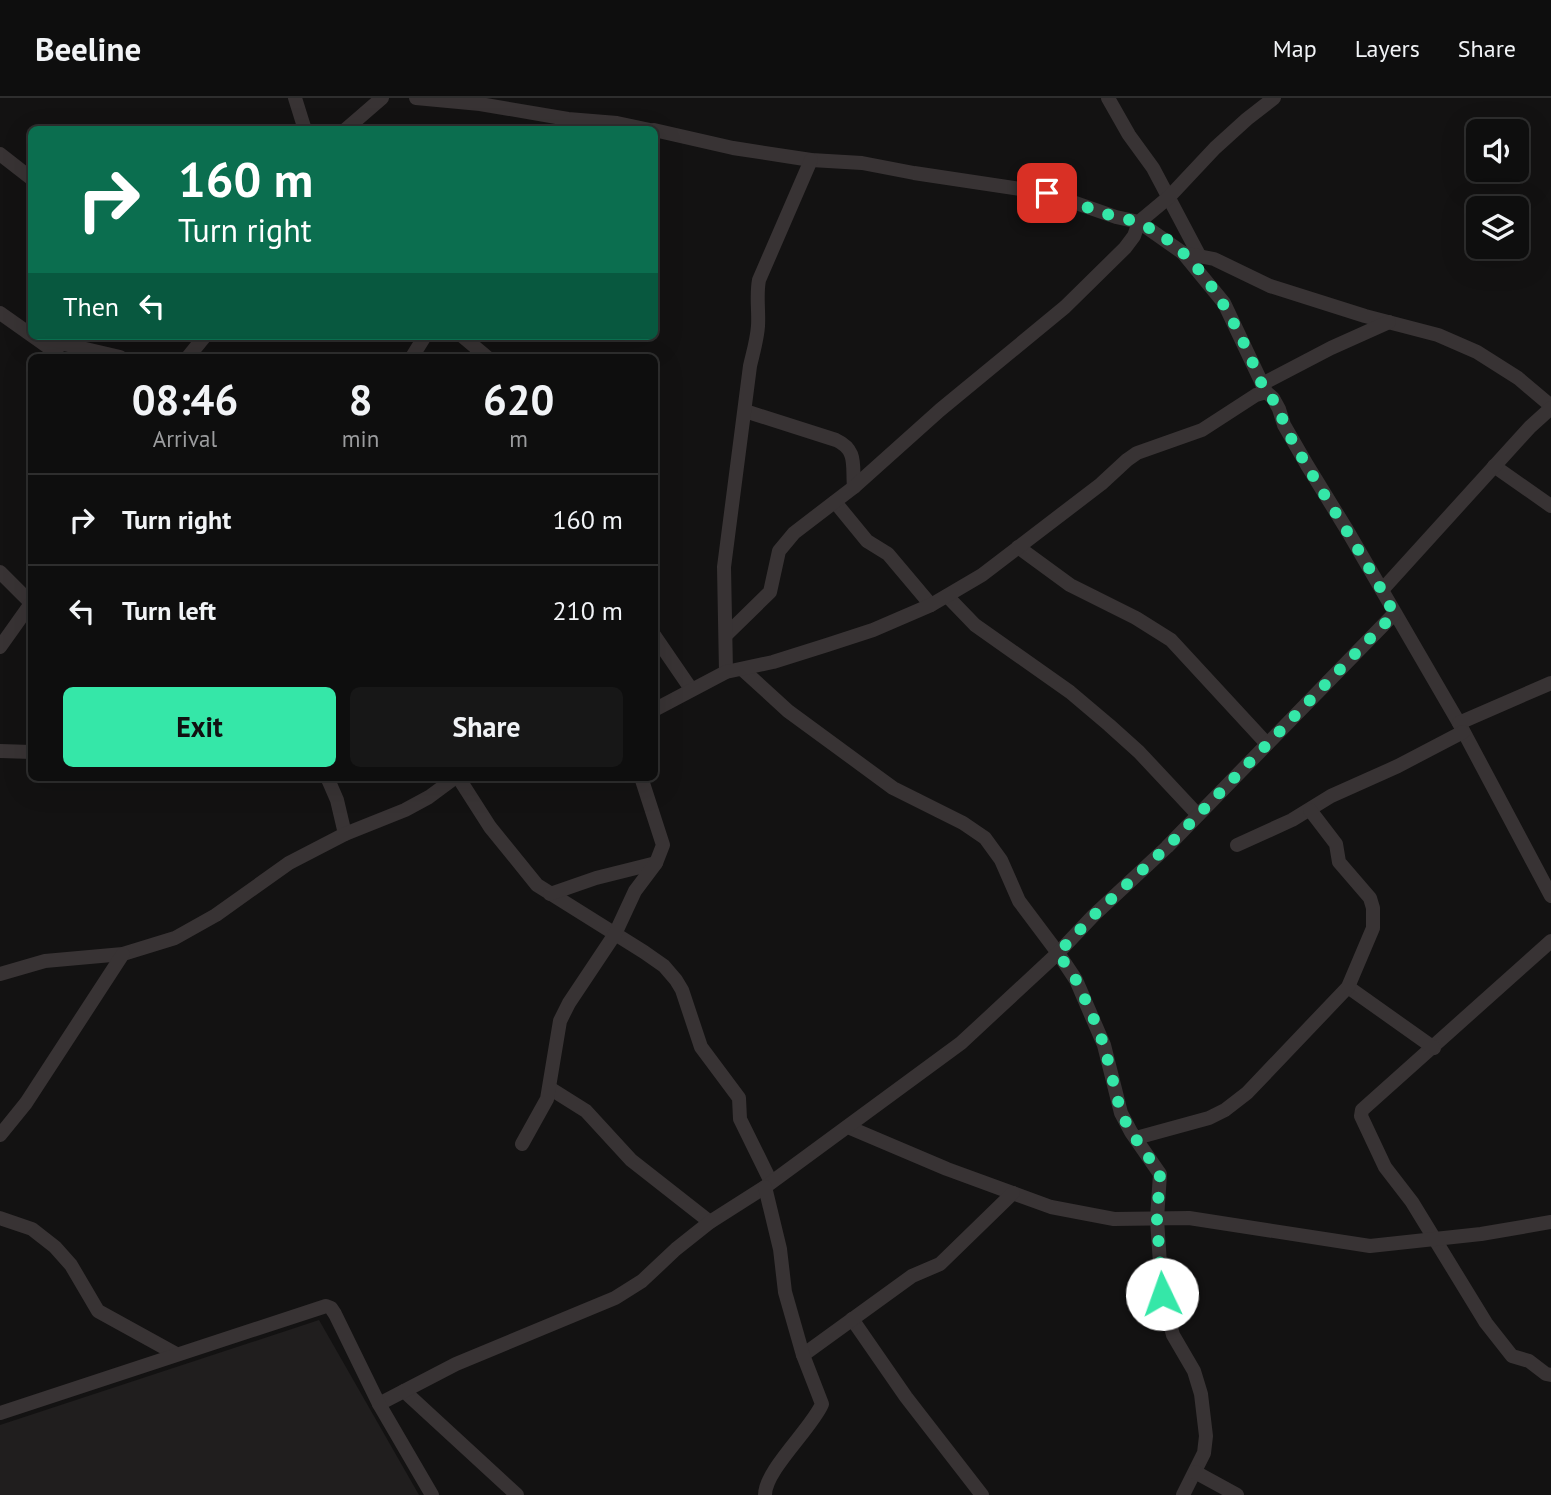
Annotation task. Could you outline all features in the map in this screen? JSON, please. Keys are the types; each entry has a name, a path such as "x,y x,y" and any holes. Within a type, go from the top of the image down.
{"street":[{"path":"295,98 303,126"},
{"path":"350,126 382,98"},
{"path":"416,98 468,101 576,125 617,123 632,126"},
{"path":"1108,98 1169,197 1199,255"},
{"path":"726,635 770,592 781,547 794,533 854,487 940,410 1089,285 1125,248 1134,236 1139,222 1169,197 1215,148 1274,98"},
{"path":"658,131 733,148 811,160 862,163 1047,193 1116,217 1139,222 1183,253 1224,303 1264,388 1279,409 1284,425 1461,728 1551,896"},
{"path":"0,154 28,177"},
{"path":"726,672 724,567 758,323 756,294 811,160"},
{"path":"1183,253 1214,259 1270,286 1438,335 1477,352 1518,378 1551,407 1382,590"},
{"path":"0,313 28,333"},
{"path":"658,708 726,672 774,662 827,645 873,630 930,606 982,575 1137,453 1202,430 1264,388 1331,348 1389,322"},
{"path":"38,340 51,349 64,344 107,354"},
{"path":"191,354 202,340"},
{"path":"467,340 483,354"},
{"path":"745,411 836,440 848,447 852,453 854,487"},
{"path":"1494,466 1551,506"},
{"path":"835,502 867,541 888,554 930,606"},
{"path":"1018,547 1070,585 1136,618 1171,640 1267,744"},
{"path":"0,572 28,600"},
{"path":"947,596 975,625 1070,692 1139,752 1198,815"},
{"path":"0,647 28,607"},
{"path":"379,1404 456,1364 615,1298 642,1282 676,1249 710,1222 768,1185 961,1042 1058,953 1198,815 1394,614"},
{"path":"658,641 691,689"},
{"path":"741,669 788,711 893,788 963,823 985,838 997,854 1019,901 1076,980 1104,1045 1121,1113 1160,1174 1157,1219 1165,1314 1173,1335 1194,1371 1201,1394 1206,1436 1204,1453 1183,1495"},
{"path":"1237,845 1310,810 1331,796 1398,766 1461,728 1551,684"},
{"path":"0,751 28,752"},
{"path":"329,781 337,800 345,834"},
{"path":"0,974 45,961 123,954 175,937 206,921 289,863 345,834 405,810 451,781"},
{"path":"460,781 490,827 537,885 664,966 682,989 697,1037 739,1098 740,1119 768,1185 785,1292 803,1355 822,1404 782,1461 765,1489 765,1495"},
{"path":"522,1144 551,1088 561,1021 569,1003 615,934 635,891 656,863 663,845 642,781"},
{"path":"1136,1138 1209,1118 1225,1110 1247,1093 1348,987 1373,928 1373,908 1370,898 1339,862 1336,844 1310,810"},
{"path":"550,894 596,878 656,863"},
{"path":"1551,941 1362,1110 1361,1116 1385,1167 1412,1202 1486,1323 1512,1356 1529,1361 1551,1375"},
{"path":"0,1135 26,1103 123,954"},
{"path":"1348,987 1434,1048"},
{"path":"551,1088 586,1111 631,1160 710,1222"},
{"path":"848,1127 947,1169 1051,1207 1114,1219 1189,1218 1370,1246 1481,1234 1551,1222"},
{"path":"803,1355 912,1276 940,1264 1013,1193"},
{"path":"0,1218 32,1229 55,1247 71,1265 99,1311 176,1354"},
{"path":"0,1413 326,1307 331,1308 335,1314 379,1404 432,1495"},
{"path":"852,1319 906,1396 982,1495"},
{"path":"404,1391 517,1495"},
{"path":"1195,1472 1237,1495"}],"shaded area":[{"path":"319,1320 419,1495 0,1495 0,1425"}],"route":[{"path":"1047,193 1116,217 1139,222 1183,253 1208,282 1224,303 1265,392 1273,398 1284,425 1394,614 1167,847 1093,916 1058,953 1076,980 1104,1045 1121,1113 1160,1174 1157,1219 1162,1294"}]}
